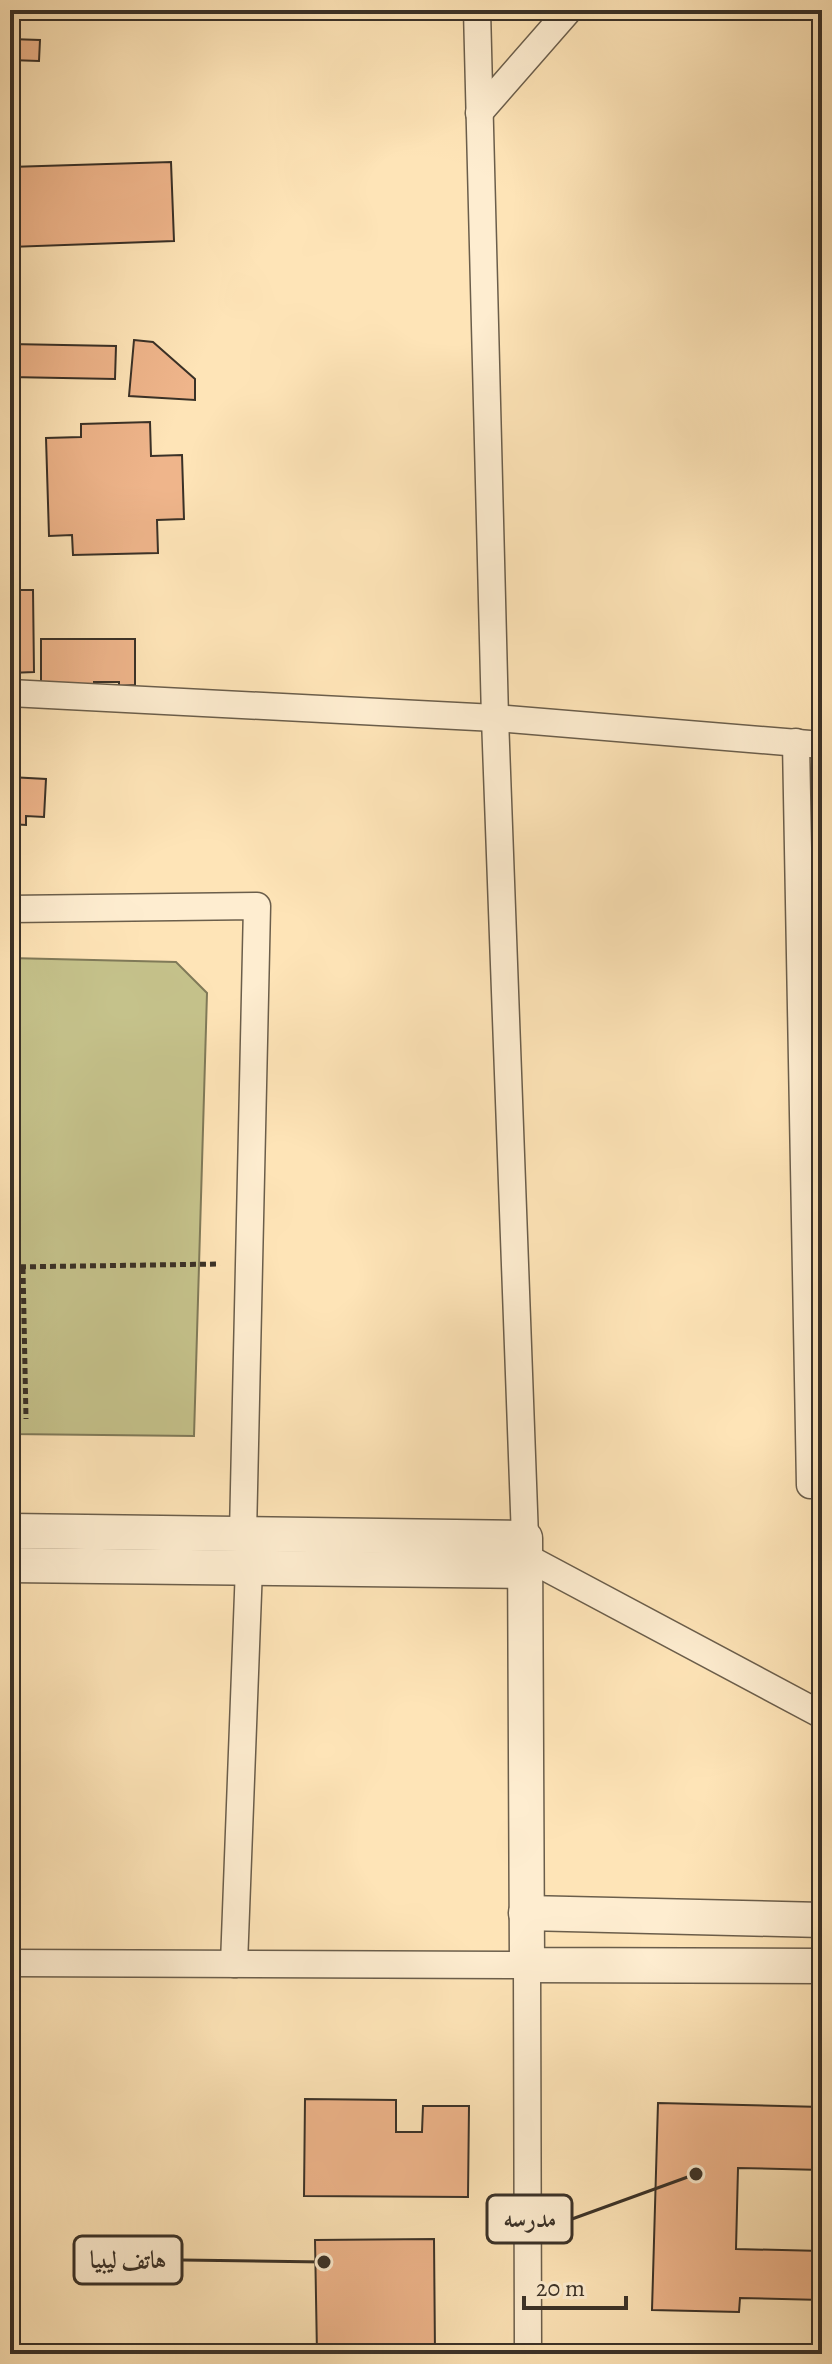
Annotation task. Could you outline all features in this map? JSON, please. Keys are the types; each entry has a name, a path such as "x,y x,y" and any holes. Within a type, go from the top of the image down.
{"street":[{"path":"477,10 495,718 525,1555 528,2354"},
{"path":"479,113 569,10"},
{"path":"10,693 495,718 809,743 810,1485"},
{"path":"10,909 257,906 246,1551 234,1964"},
{"path":"10,1531 246,1551 525,1555 822,1715"},
{"path":"10,1565 246,1551"},
{"path":"526,1913 822,1920"},
{"path":"10,1963 822,1966"}],"path":[{"path":"10,1267 249,1264"},
{"path":"23,1267 26,1419"}],"shaded area":[{"path":"10,958 176,962 207,993 194,1436 10,1434"}],"building":[{"path":"10,39 40,40 39,61 10,60"},
{"path":"171,162 174,241 10,247 10,167"},
{"path":"134,340 153,342 195,379 195,400 129,396"},
{"path":"10,344 116,346 115,379 10,377"},
{"path":"150,422 151,456 182,455 184,519 157,520 158,553 73,555 72,535 49,536 46,438 81,437 81,424"},
{"path":"10,590 33,590 34,672 10,673"},
{"path":"41,639 135,639 135,685 94,682 94,686 41,686"},
{"path":"10,777 46,779 44,817 26,816 26,825 10,824"},
{"path":"305,2099 396,2100 396,2132 422,2132 423,2106 469,2106 468,2197 304,2196"},
{"path":"658,2103 822,2107 822,2170 738,2168 736,2249 822,2251 822,2300 740,2298 739,2312 652,2310"},
{"path":"434,2239 435,2354 317,2354 315,2240"}],"place":[{"name":"مدرسه","path":"696,2174"},
{"name":"هاتف ليبيا","path":"324,2262"}]}
